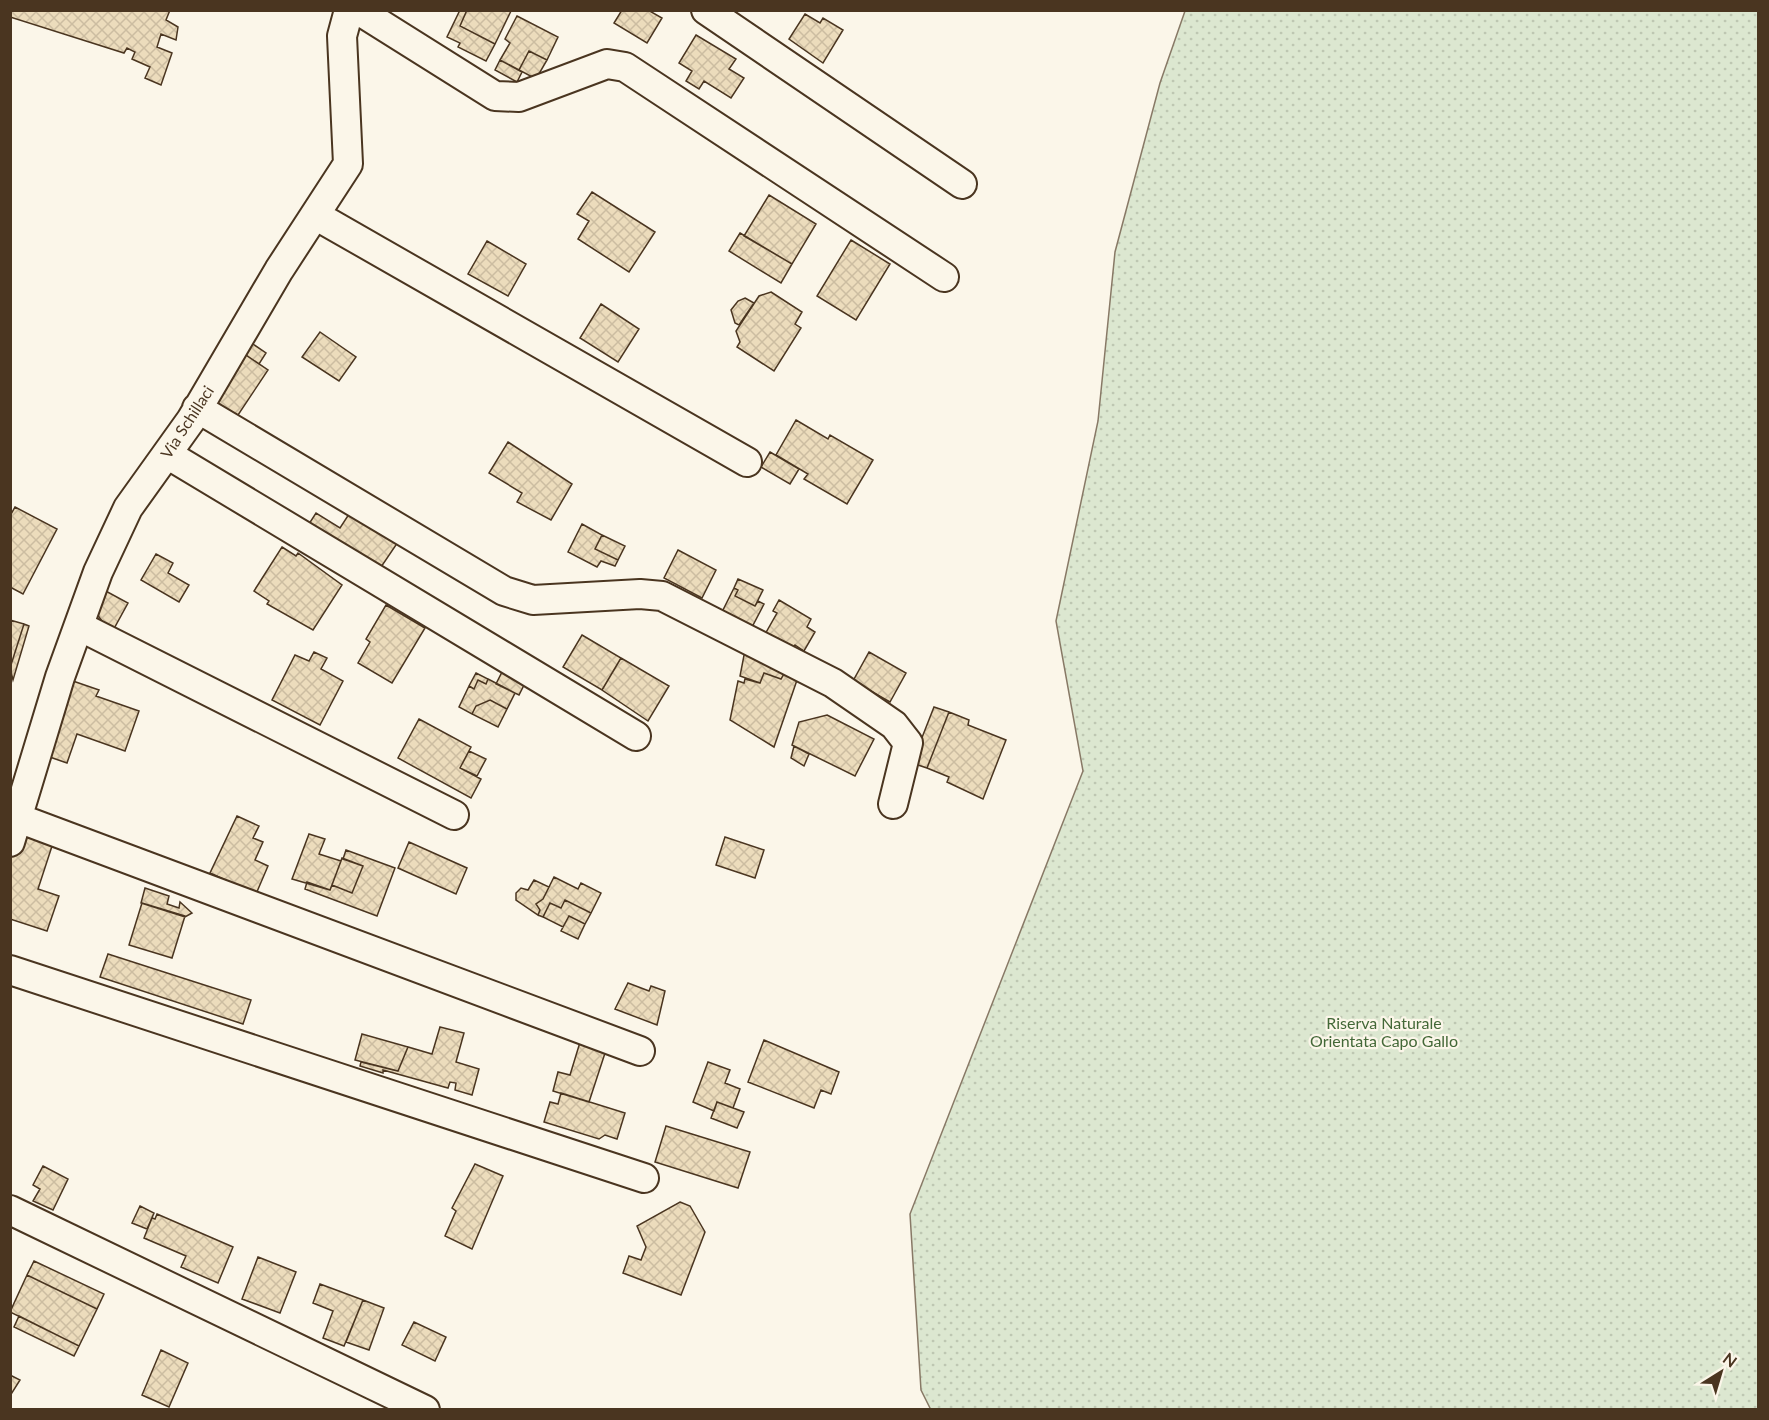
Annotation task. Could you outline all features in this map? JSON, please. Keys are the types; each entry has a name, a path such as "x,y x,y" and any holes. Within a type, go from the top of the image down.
{"street":[{"name":"Via Schillaci","path":"14,830 60,677 98,572 128,508 197,408 348,164 342,36 349,10"},
{"path":"358,10 495,96 519,97 607,64 625,67 945,277"},
{"path":"706,10 962,184"},
{"path":"315,215 747,462"},
{"path":"197,408 504,591 533,600 640,594 662,596 833,683 894,725 908,743 893,804"},
{"path":"166,454 636,736"},
{"path":"79,626 454,815"},
{"path":"14,830 640,1051"},
{"path":"10,970 645,1178"},
{"path":"10,1210 425,1410"}],"green space":[{"name":"Riserva Naturale Orientata Capo Gallo","path":"1185,11 1758,11 1758,1409 931,1410 921,1390 910,1214 1083,771 1056,621 1098,421 1115,252 1160,83"}],"building":[{"path":"10,10 170,10 166,20 178,27 176,40 161,34 157,47 172,53 161,85 145,78 150,67 132,59 135,52 127,48 124,53 10,17"},
{"path":"460,10 467,10 460,26 495,44 486,61 458,47 460,43 447,37"},
{"path":"467,10 511,11 495,44 460,26"},
{"path":"622,10 648,10 662,18 647,43 614,23"},
{"path":"805,14 820,23 823,18 843,30 823,63 789,39"},
{"path":"517,16 558,37 547,60 529,51 519,70 500,60 510,43 505,39"},
{"path":"696,35 736,59 729,69 744,78 731,98 704,81 699,89 686,81 692,71 679,63"},
{"path":"529,51 547,60 536,79 519,70"},
{"path":"500,60 522,72 517,82 495,70"},
{"path":"592,192 655,232 629,272 578,239 589,221 577,214"},
{"path":"769,195 816,224 792,264 744,236"},
{"path":"740,233 792,264 781,283 729,251"},
{"path":"851,240 890,264 856,320 817,296"},
{"path":"487,241 526,264 508,296 468,274"},
{"path":"771,292 802,312 795,324 801,328 774,371 737,347 740,342 736,331 759,296"},
{"path":"745,298 754,303 739,325 735,323 731,310 738,301"},
{"path":"601,304 639,329 618,362 580,338"},
{"path":"320,332 356,357 339,381 302,357"},
{"path":"250,342 266,353 259,364 243,353"},
{"path":"243,353 268,370 234,421 213,399"},
{"path":"796,420 828,439 830,435 873,460 847,504 804,479 808,474 776,455"},
{"path":"508,442 572,484 551,520 517,502 522,493 489,473"},
{"path":"770,452 799,469 790,484 761,467"},
{"path":"15,507 57,529 23,594 10,587 10,516"},
{"path":"351,511 398,542 377,573 307,527 316,513 340,528"},
{"path":"582,524 602,535 595,549 618,560 615,566 601,561 597,567 568,552"},
{"path":"602,535 625,546 618,560 595,549"},
{"path":"282,547 296,556 298,553 342,585 313,630 267,604 269,601 254,591"},
{"path":"678,550 716,570 702,598 664,578"},
{"path":"156,554 173,563 168,573 189,585 179,602 141,580"},
{"path":"738,579 763,590 755,606 735,596 738,590 734,588"},
{"path":"734,588 738,590 735,596 755,606 758,601 764,604 751,629 721,614"},
{"path":"102,589 128,603 111,634 92,607"},
{"path":"779,600 811,619 807,627 815,632 804,651 795,645 791,652 764,636 777,613 773,611"},
{"path":"386,605 425,628 392,683 358,663 370,642 366,639"},
{"path":"10,620 24,624 10,668"},
{"path":"24,624 29,626 13,680 10,668"},
{"path":"582,635 621,658 602,690 563,667"},
{"path":"746,645 785,672 781,679 764,673 760,683 740,676"},
{"path":"314,652 327,658 321,669 343,681 320,725 272,700 295,655 309,661"},
{"path":"869,652 906,673 890,702 853,681"},
{"path":"621,658 669,686 648,721 602,690"},
{"path":"502,672 525,683 519,695 496,684"},
{"path":"785,672 797,680 774,747 730,720 738,681 744,683 745,679 760,683 764,673 781,679"},
{"path":"476,673 488,679 486,684 478,680 474,689 469,686"},
{"path":"488,679 515,693 507,709 490,700 476,706 472,714 459,707 469,686 474,689 478,680 486,684"},
{"path":"70,680 99,690 96,696 139,711 125,751 77,734 67,763 44,755"},
{"path":"490,700 507,709 498,727 472,714 476,706"},
{"path":"934,707 949,712 927,768 912,763"},
{"path":"949,712 969,720 968,725 1006,740 983,799 947,782 949,777 927,768"},
{"path":"827,715 874,739 855,776 792,745 799,722"},
{"path":"419,719 471,747 460,768 481,779 471,798 398,758"},
{"path":"794,746 809,754 804,766 791,758"},
{"path":"469,751 486,759 477,776 460,768"},
{"path":"237,816 259,826 253,838 263,842 255,860 268,866 256,894 210,873"},
{"path":"20,833 54,840 38,889 59,896 47,931 10,919 10,861"},
{"path":"309,834 325,839 319,854 341,861 330,890 292,879"},
{"path":"725,837 764,850 755,878 716,865"},
{"path":"409,842 467,868 456,894 398,868"},
{"path":"346,850 395,868 377,916 305,889 307,882 330,890 332,885 352,893 363,866 343,859"},
{"path":"342,858 363,866 352,893 332,885"},
{"path":"554,877 578,889 581,883 601,893 591,913 565,900 561,908 550,903 543,917 538,915 540,910 536,904 543,899"},
{"path":"534,880 549,887 543,899 536,904 540,910 538,915 516,900 516,893 521,888 528,890"},
{"path":"145,888 169,896 167,904 179,908 180,902 192,913 185,917 141,903"},
{"path":"565,900 591,913 585,924 569,916 563,927 543,917 550,903 561,908"},
{"path":"142,903 185,916 172,958 129,945"},
{"path":"569,916 585,924 578,939 561,931"},
{"path":"108,954 251,1000 243,1024 100,977"},
{"path":"628,983 649,991 651,986 665,991 657,1025 615,1009"},
{"path":"440,1027 464,1033 456,1062 479,1069 472,1095 455,1090 456,1083 450,1082 448,1088 360,1066 361,1062 398,1071 408,1047 432,1054"},
{"path":"362,1034 408,1047 398,1071 355,1060"},
{"path":"581,1039 607,1047 589,1102 553,1091 558,1072 570,1075"},
{"path":"764,1040 839,1072 831,1094 821,1090 814,1108 748,1082"},
{"path":"708,1062 730,1070 725,1083 740,1089 733,1108 717,1102 714,1111 693,1102"},
{"path":"561,1093 625,1113 617,1139 605,1135 599,1139 544,1122 550,1102 558,1104"},
{"path":"717,1102 744,1112 737,1128 711,1118"},
{"path":"666,1126 750,1152 738,1188 655,1162"},
{"path":"475,1164 503,1176 472,1249 445,1236 456,1211 452,1208"},
{"path":"43,1166 68,1179 53,1210 33,1201 40,1189 33,1185"},
{"path":"680,1202 690,1206 705,1232 681,1295 623,1273 629,1256 641,1260 646,1247 637,1226"},
{"path":"140,1206 154,1213 147,1229 132,1223"},
{"path":"157,1214 233,1247 218,1283 181,1267 186,1256 144,1238 152,1218 155,1219"},
{"path":"258,1257 296,1272 280,1313 242,1299"},
{"path":"34,1261 104,1294 97,1309 27,1275"},
{"path":"27,1275 97,1309 79,1346 10,1312"},
{"path":"320,1284 363,1300 344,1346 323,1338 333,1311 313,1303"},
{"path":"363,1300 384,1308 369,1350 346,1342"},
{"path":"19,1316 79,1346 74,1356 14,1327"},
{"path":"414,1322 446,1337 435,1361 402,1345"},
{"path":"161,1350 188,1363 169,1407 142,1395"},
{"path":"10,1375 20,1380 10,1396"}]}
